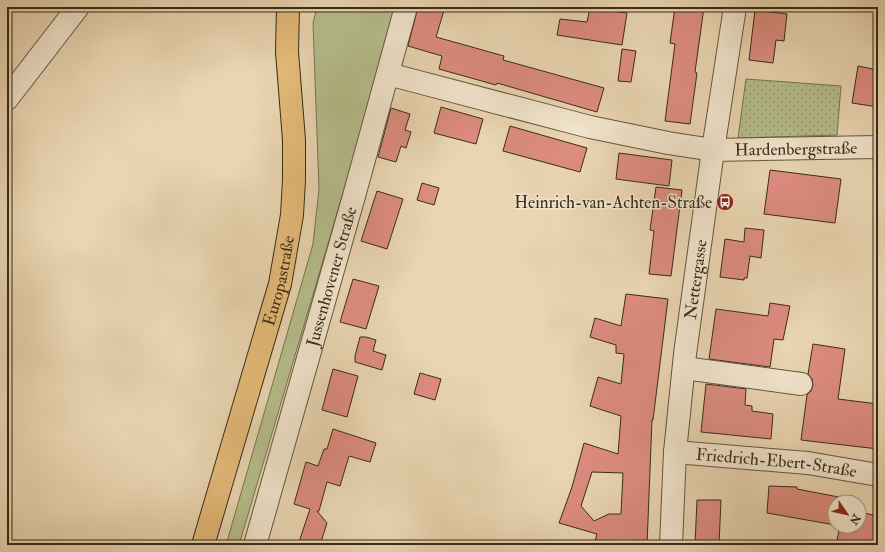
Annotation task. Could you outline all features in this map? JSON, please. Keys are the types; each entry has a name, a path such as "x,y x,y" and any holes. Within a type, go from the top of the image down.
{"main road":[{"name":"Europastraße","path":"203,545 280,284 292,215 294,140 287,52 288,7"}],"street":[{"path":"7,99 78,7"},
{"name":"Jussenhovener Straße","path":"255,545 406,7"},
{"name":"Nettergasse","path":"671,545 675,452 684,368 713,150 734,10"},
{"path":"388,74 590,127 668,144 713,150"},
{"name":"Hardenbergstraße","path":"713,150 878,147"},
{"path":"684,368 801,384"},
{"name":"Friedrich-Ebert-Straße","path":"675,452 808,463 878,475"}],"green space":[{"path":"317,7 398,7 239,545 226,545 313,244 319,189 313,23"},
{"path":"746,79 841,86 837,135 738,138"}],"building":[{"path":"418,7 445,7 436,37 504,56 503,60 604,88 597,112 497,83 496,85 439,69 442,56 408,46"},
{"path":"675,7 704,7 695,72 697,73 690,124 665,121 675,44 670,43"},
{"path":"590,8 627,13 622,45 557,35 560,19 587,22"},
{"path":"755,10 787,14 784,41 776,40 773,63 749,60"},
{"path":"622,49 636,51 631,82 618,81"},
{"path":"858,66 878,70 878,107 852,103"},
{"path":"441,107 483,119 476,144 434,133"},
{"path":"391,108 410,114 405,130 411,132 406,148 401,146 396,162 378,157"},
{"path":"510,126 587,148 580,172 503,151"},
{"path":"619,153 672,160 669,186 616,179"},
{"path":"770,170 841,179 835,223 764,214"},
{"path":"422,183 439,188 434,205 417,200"},
{"path":"656,187 682,190 671,276 649,274 654,231 650,230"},
{"path":"377,191 403,199 387,249 361,241"},
{"path":"745,228 764,230 761,258 750,256 747,278 744,278 744,280 720,277 725,239 744,242"},
{"path":"353,279 379,286 366,329 340,322"},
{"path":"626,294 668,299 652,420 647,545 594,545 597,534 559,523 572,487 584,443 618,454 621,416 590,406 598,377 621,384 624,354 616,353 616,345 590,337 595,318 621,326","holes":["592,472 623,473 621,514 609,514 594,521 581,506"]},
{"path":"770,303 790,306 783,340 774,339 770,367 709,359 716,309 768,316"},
{"path":"360,337 376,340 373,351 386,355 382,370 355,362"},
{"path":"813,344 845,349 838,399 878,404 878,449 801,440 807,395 811,391 813,385 812,379 808,374"},
{"path":"333,369 358,376 347,417 322,410"},
{"path":"420,373 441,379 435,400 414,394"},
{"path":"706,384 746,389 745,405 752,406 752,411 773,414 771,439 701,432"},
{"path":"333,429 376,443 370,462 349,456 340,486 327,482 319,511 317,511 327,523 320,545 298,545 310,509 294,504 306,462 318,466 324,449 327,449"},
{"path":"769,486 797,487 797,489 827,495 827,524 767,513"},
{"path":"697,500 721,500 719,545 695,545"},
{"path":"867,514 878,516 878,545 836,545 838,534 867,534"}],"place":[{"name":"Heinrich-van-Achten-Straße","path":"725,202"}]}
